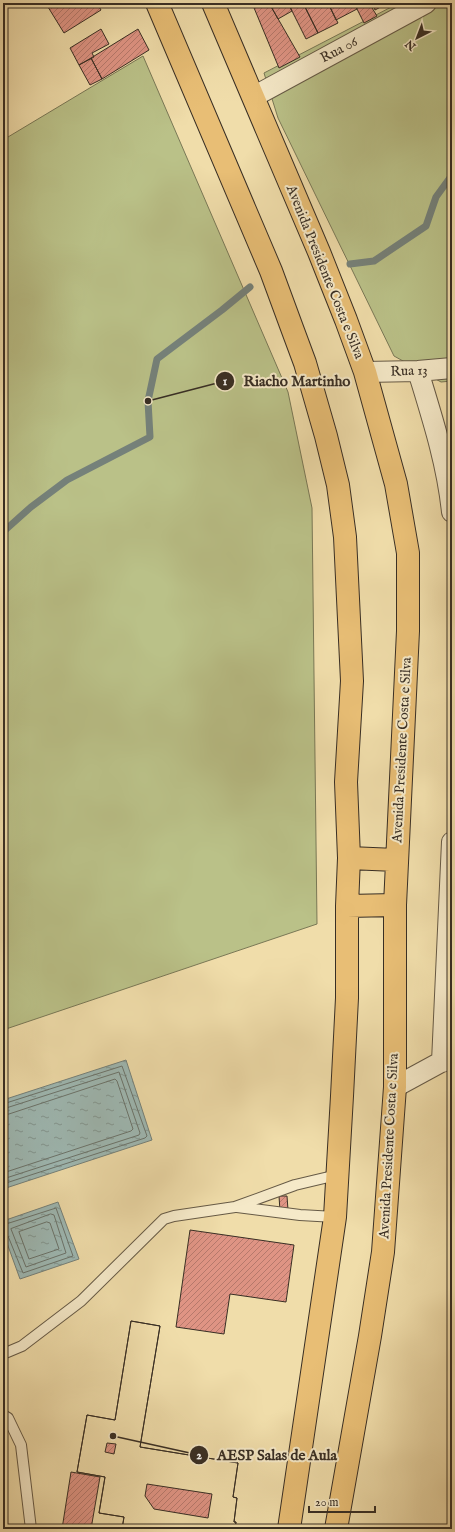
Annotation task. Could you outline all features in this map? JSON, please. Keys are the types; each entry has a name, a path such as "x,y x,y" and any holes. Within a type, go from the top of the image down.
{"main road":[{"path":"157,3 271,271 305,363 326,436 338,485 345,537 352,681 346,782 349,858 347,906 347,998 336,1175 335,1217 289,1529"},
{"name":"Avenida Presidente Costa e Silva","path":"213,3 319,252 365,372 396,484 408,553 408,631 396,860 395,1088 383,1252 370,1336 336,1529"},
{"path":"349,858 396,860"},
{"path":"347,906 395,905"}],"street":[{"name":"Rua 06","path":"253,97 426,3"},
{"name":"Rua 13","path":"365,372 418,371 452,368"},
{"path":"418,371 438,437 449,487 452,512"},
{"path":"395,1088 447,1059 452,842"}],"lane":[{"path":"3,1354 22,1346 81,1301 164,1219 174,1216 235,1207 296,1185 336,1175"},
{"path":"235,1207 300,1215 335,1217"},
{"path":"3,1415 8,1418 21,1445 31,1529"}],"green space":[{"path":"399,3 452,3 452,381 441,382 394,356 278,118 264,73"},
{"path":"143,56 288,392 312,508 317,924 3,1030 3,140"}],"water":[{"path":"126,1060 152,1140 3,1189 3,1100"},
{"path":"58,1202 79,1259 20,1279 3,1232 3,1221"}],"building":[{"path":"50,3 97,3 101,10 64,33 48,7 51,5"},
{"path":"252,3 269,3 300,57 279,68"},
{"path":"269,3 288,3 292,11 278,19"},
{"path":"288,3 303,3 318,33 306,39"},
{"path":"303,3 328,3 338,23 318,33"},
{"path":"328,3 354,3 357,9 336,20"},
{"path":"354,3 369,3 377,16 364,23"},
{"path":"372,3 388,3 375,10"},
{"path":"101,29 109,44 92,53 94,57 79,65 70,48"},
{"path":"138,29 149,50 102,79 91,58"},
{"path":"91,58 102,79 90,85 79,65"},
{"path":"279,1196 287,1196 288,1210 280,1211"},
{"path":"190,1230 294,1245 286,1302 230,1294 224,1334 176,1327"},
{"path":"131,1321 160,1326 140,1447 238,1463 233,1497 237,1498 234,1522 236,1522 235,1529 122,1529 124,1517 99,1513 105,1477 77,1472 87,1415 115,1420","holes":["107,1443 116,1444 114,1454 105,1452","147,1484 212,1494 208,1518 154,1509 145,1496"]},
{"path":"131,1321 160,1326 140,1447 238,1463 233,1497 237,1498 234,1522 236,1522 235,1529 122,1529 124,1517 99,1513 105,1477 77,1472 87,1415 115,1420"},
{"path":"71,1472 100,1477 91,1529 62,1529"}],"waterway":[{"path":"350,264 374,261 426,226 436,197 452,175"},
{"path":"3,532 31,507 67,480 150,437 148,401 157,359 250,287"}],"place":[{"name":"Riacho Martinho","path":"148,401"},
{"name":"AESP Salas de Aula","path":"113,1436"}]}
